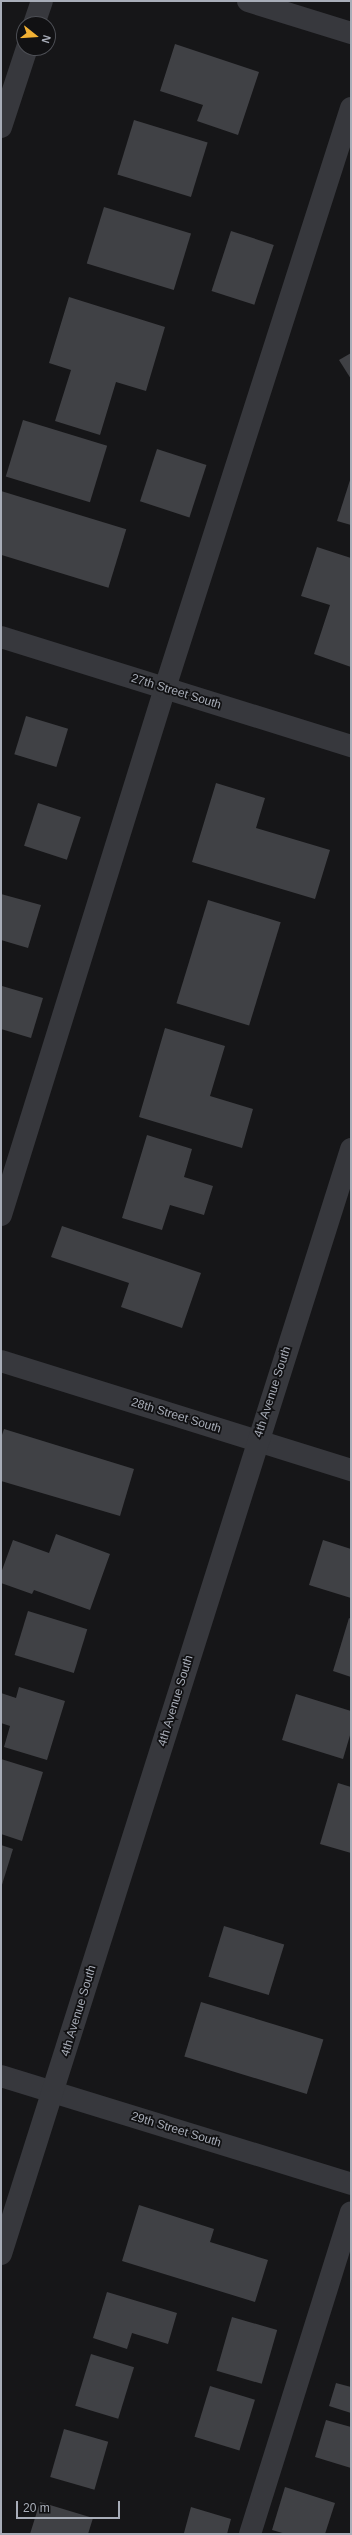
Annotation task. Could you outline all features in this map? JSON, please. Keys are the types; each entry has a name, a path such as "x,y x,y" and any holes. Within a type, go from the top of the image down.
{"street":[{"path":"37,16 42,1"},
{"path":"248,1 351,33"},
{"path":"1,127 24,56"},
{"path":"1,1215 165,688 351,108"},
{"name":"27th Street South","path":"1,637 351,746"},
{"name":"4th Avenue South","path":"1,2254 54,2092 351,1149"},
{"name":"28th Street South","path":"1,1361 351,1470"},
{"name":"29th Street South","path":"1,2076 351,2184"},
{"path":"250,2534 351,2212"}],"building":[{"path":"175,44 259,72 238,135 197,121 203,105 160,91"},
{"path":"134,120 208,143 191,197 117,175"},
{"path":"104,207 191,234 174,290 87,263"},
{"path":"231,231 274,245 254,305 212,291"},
{"path":"69,297 165,327 146,391 116,382 100,435 55,421 71,370 49,363"},
{"path":"351,353 351,379 339,360"},
{"path":"23,420 107,446 90,502 6,476"},
{"path":"157,449 206,465 189,517 140,501"},
{"path":"351,477 351,525 337,521"},
{"path":"1,491 126,529 108,588 1,555"},
{"path":"317,547 351,558 351,667 314,654 330,605 301,596"},
{"path":"26,716 68,729 56,767 14,754"},
{"path":"216,783 265,798 256,828 330,850 315,899 192,862"},
{"path":"38,803 81,817 67,860 24,846"},
{"path":"1,894 41,905 28,948 1,940"},
{"path":"208,900 281,922 249,1026 176,1003"},
{"path":"2,986 43,998 31,1038 1,1029"},
{"path":"165,1028 225,1046 210,1096 253,1109 242,1148 139,1117"},
{"path":"147,1135 192,1149 184,1177 213,1186 204,1215 170,1205 162,1230 122,1218"},
{"path":"62,1226 201,1273 182,1328 121,1307 129,1283 51,1257"},
{"path":"4,1429 134,1469 120,1516 1,1481 1,1438"},
{"path":"56,1534 110,1554 90,1610 34,1590 32,1594 1,1583 1,1573 13,1540 49,1553"},
{"path":"323,1540 351,1549 351,1598 309,1585"},
{"path":"28,1611 87,1629 74,1673 15,1655"},
{"path":"349,1618 351,1619 351,1677 333,1671"},
{"path":"19,1687 65,1701 47,1760 4,1747 10,1726 1,1723 1,1693 16,1698"},
{"path":"296,1694 351,1711 351,1732 343,1759 282,1740"},
{"path":"1,1759 43,1772 22,1841 1,1834"},
{"path":"338,1783 351,1787 351,1853 320,1844"},
{"path":"1,1845 13,1849 1,1888"},
{"path":"224,1926 284,1944 269,1995 209,1977"},
{"path":"201,2002 323,2039 307,2094 184,2057"},
{"path":"139,2205 214,2229 210,2242 268,2260 255,2302 122,2261"},
{"path":"107,2292 177,2313 168,2344 132,2333 127,2349 93,2338"},
{"path":"232,2317 277,2330 262,2384 217,2371"},
{"path":"91,2354 134,2367 118,2419 75,2406"},
{"path":"336,2383 351,2387 351,2413 329,2406"},
{"path":"210,2386 255,2400 239,2450 195,2437"},
{"path":"326,2420 351,2427 351,2468 315,2457"},
{"path":"64,2429 108,2442 94,2490 50,2477"},
{"path":"285,2487 335,2503 325,2534 286,2534 272,2530"},
{"path":"40,2502 93,2518 88,2534 30,2534"},
{"path":"191,2507 231,2519 227,2534 184,2533"}]}
